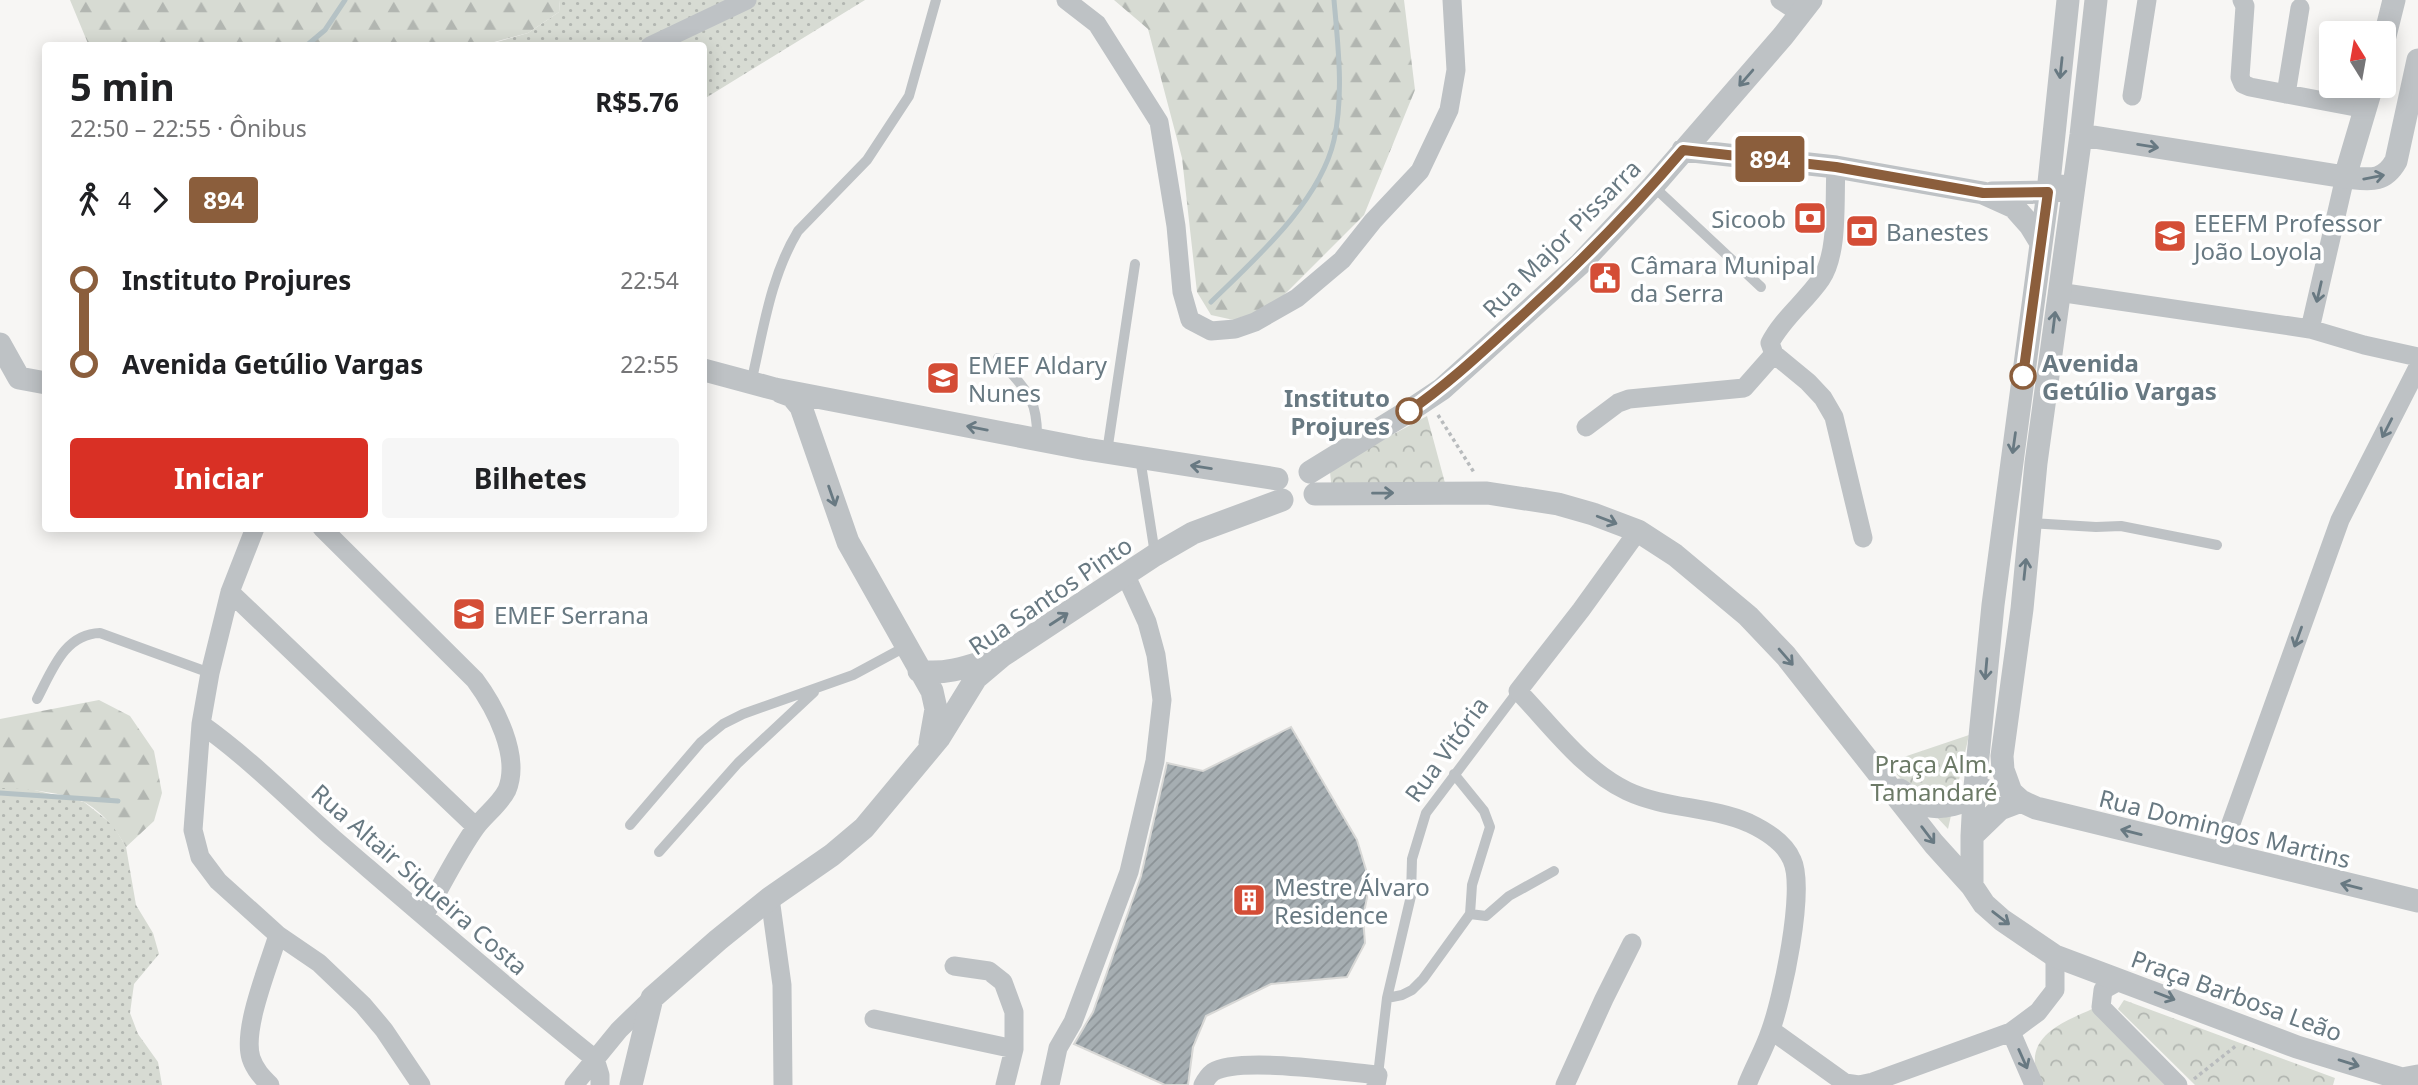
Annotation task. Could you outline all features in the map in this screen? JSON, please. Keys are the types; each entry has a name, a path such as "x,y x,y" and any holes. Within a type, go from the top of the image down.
{"street":[{"path":"658,42 747,0"},
{"path":"1066,0 1097,24 1159,122 1176,226 1182,292 1190,320 1211,331 1235,329 1255,322 1297,299 1342,260 1373,221 1420,171 1449,110 1455,69 1452,0"},
{"path":"1780,0 1805,6"},
{"path":"1972,886 1974,797 1993,605 2048,192 2068,0"},
{"path":"1972,836 2000,809 2021,802 2011,792 2003,770 2005,734 2096,0"},
{"path":"2132,96 2147,0"},
{"path":"2242,0 2245,6 2240,78 2243,84 2250,88 2366,109"},
{"path":"2389,21 2394,0"},
{"name":"Rua Major Pissarra","path":"1310,471 1442,388 1580,264 1653,186 1783,36 1805,6"},
{"path":"2287,94 2300,8"},
{"path":"2081,135 2344,177 2378,178 2390,171 2396,161 2418,60"},
{"path":"2310,329 2344,177 2369,98"},
{"path":"1709,121 1708,138 1720,154"},
{"path":"1683,150 1836,167 1983,193 2048,192 2056,191 2065,182 2081,135"},
{"path":"1836,167 1832,244 1828,265 1822,278 1770,343 1774,354 1824,398 1834,417 1863,538"},
{"path":"1983,193 2014,207 2041,243"},
{"path":"2058,292 2310,329 2364,345 2418,356"},
{"path":"0,344 9,378 42,382"},
{"path":"1586,427 1618,403 1629,399 1744,388 1774,354"},
{"path":"2220,854 2340,520 2418,367"},
{"path":"707,371 775,389 1140,458 1280,490 1293,506 1306,503 1315,494 1487,493 1559,504 1638,531 1675,555 1748,616 1786,656 1984,904 2002,920 2056,956 2055,990 2038,1012 2011,1032 1873,1082 1844,1084 1771,1030"},
{"path":"775,389 797,400 848,542 932,691 936,709 928,750"},
{"path":"810,432 819,406 837,400"},
{"path":"1280,490 1283,471 1302,467 1310,471 1315,478 1315,494"},
{"name":"Rua Santos Pinto","path":"652,998 770,898 832,855 864,828 928,750 976,678 1002,656 1155,555 1280,490"},
{"name":"Rua Vitória","path":"1518,691 1638,531"},
{"path":"253,532 230,592 210,673 201,724 193,830 200,858 218,881 278,934 319,963 363,1005 384,1030 421,1085"},
{"path":"325,532 475,680 492,703 502,724 510,777 506,792 476,827 424,916"},
{"path":"1049,1085 1058,1048 1073,1022 1129,872 1155,761 1162,700 1156,655 1147,622 1126,576"},
{"path":"230,592 476,827"},
{"path":"1993,605 2022,609"},
{"path":"919,671 953,671 1002,656"},
{"path":"1518,691 1584,762 1625,790 1656,802 1725,814 1751,824 1776,839 1792,860 1798,882 1789,956 1771,1030 1747,1085"},
{"name":"Rua Altair Siqueira Costa","path":"201,724 234,747 598,1073"},
{"path":"1888,783 1920,804 1958,804 1974,797 2003,770"},
{"name":"Rua Domingos Martins","path":"2021,802 2220,854 2418,901"},
{"path":"770,898 782,985 783,1085"},
{"path":"270,1085 259,1075 251,1057 251,1022 278,934"},
{"path":"1565,1085 1632,943"},
{"name":"Praça Barbosa Leão","path":"2056,956 2297,1047 2403,1080"},
{"path":"954,966 989,971 1003,982 1014,1012 1014,1049 1005,1085"},
{"path":"2121,980 2104,990 2101,1007 2178,1085"},
{"path":"574,1085 598,1073 619,1030 652,998"},
{"path":"631,1085 652,998"},
{"path":"874,1018 1014,1049"},
{"path":"2011,1032 2034,1085"},
{"path":"1203,1084 1214,1072 1244,1065 1309,1068 1377,1080"}],"lane":[{"path":"751,383 777,272 791,243 798,231 867,160 909,96 936,0"},
{"path":"1653,186 1761,287"},
{"path":"1107,453 1135,264"},
{"path":"998,358 1035,406 1037,440"},
{"path":"1140,458 1155,555"},
{"path":"2030,523 2121,526 2217,545"},
{"path":"37,699 60,655 75,639 89,634 100,634 210,673"},
{"path":"630,825 701,742 723,724 743,714 853,675 905,647"},
{"path":"659,852 738,763 818,689"},
{"name":"Rua Vitória","path":"1377,1080 1387,998 1411,896 1412,859 1426,813 1518,691"},
{"path":"1387,998 1412,990 1423,979 1470,914 1472,885 1490,827 1484,811 1454,774"},
{"path":"1470,914 1486,916 1509,896 1554,871"}],"path":[{"path":"1427,398 1487,493"},
{"path":"2186,1085 2255,1031"}],"green space":[{"path":"70,0 560,0 559,12 528,33 494,42 87,42"},
{"path":"560,0 865,0 707,97 707,42 497,42 528,33 559,12"},
{"path":"1114,0 1404,0 1415,90 1364,215 1266,313 1238,321 1211,315 1197,292 1182,158 1148,29"},
{"path":"1427,416 1445,483 1332,492 1330,472 1344,461"},
{"path":"99,700 130,716 154,751 162,793 154,821 126,847 109,822 78,799 32,790 0,788 0,719"},
{"name":"Praça Alm. Tamandaré","path":"1969,735 1948,829 1886,763"},
{"path":"0,788 26,788 84,802 113,825 126,847 136,905 153,933 159,954 134,984 130,1013 138,1034 158,1062 162,1085 0,1085"},
{"path":"2124,1000 2335,1078 2333,1085 2195,1085 2118,1009"},
{"path":"2092,1009 2169,1085 2044,1085 2035,1064 2039,1043 2063,1023"}],"building":[{"name":"Mestre Álvaro Residence","path":"1291,727 1357,840 1370,883 1363,917 1365,943 1347,977 1271,984 1206,1016 1193,1047 1188,1085 1165,1085 1074,1044 1093,1012 1141,876 1167,763 1203,771"}],"waterway":[{"path":"311,42 325,30 345,0"},
{"path":"1211,302 1284,228 1301,207 1326,163 1334,140 1339,105 1334,0"},
{"path":"0,793 118,801"}],"bus line":[{"name":"894","path":"1409,411 1442,388 1580,264 1683,150 1836,167 1983,193 2048,192 2023,376"}],"place":[{"name":"Sicoob","path":"1810,218"},
{"name":"Banestes","path":"1862,231"},
{"name":"EEEFM Professor João Loyola","path":"2170,236"},
{"name":"Câmara Munipal da Serra","path":"1605,278"},
{"name":"Avenida Getúlio Vargas","path":"2023,376"},
{"name":"EMEF Aldary Nunes","path":"943,378"},
{"name":"Instituto Projures","path":"1409,411"},
{"name":"EMEF Serrana","path":"469,614"},
{"name":"Mestre Álvaro Residence","path":"1249,900"}]}
